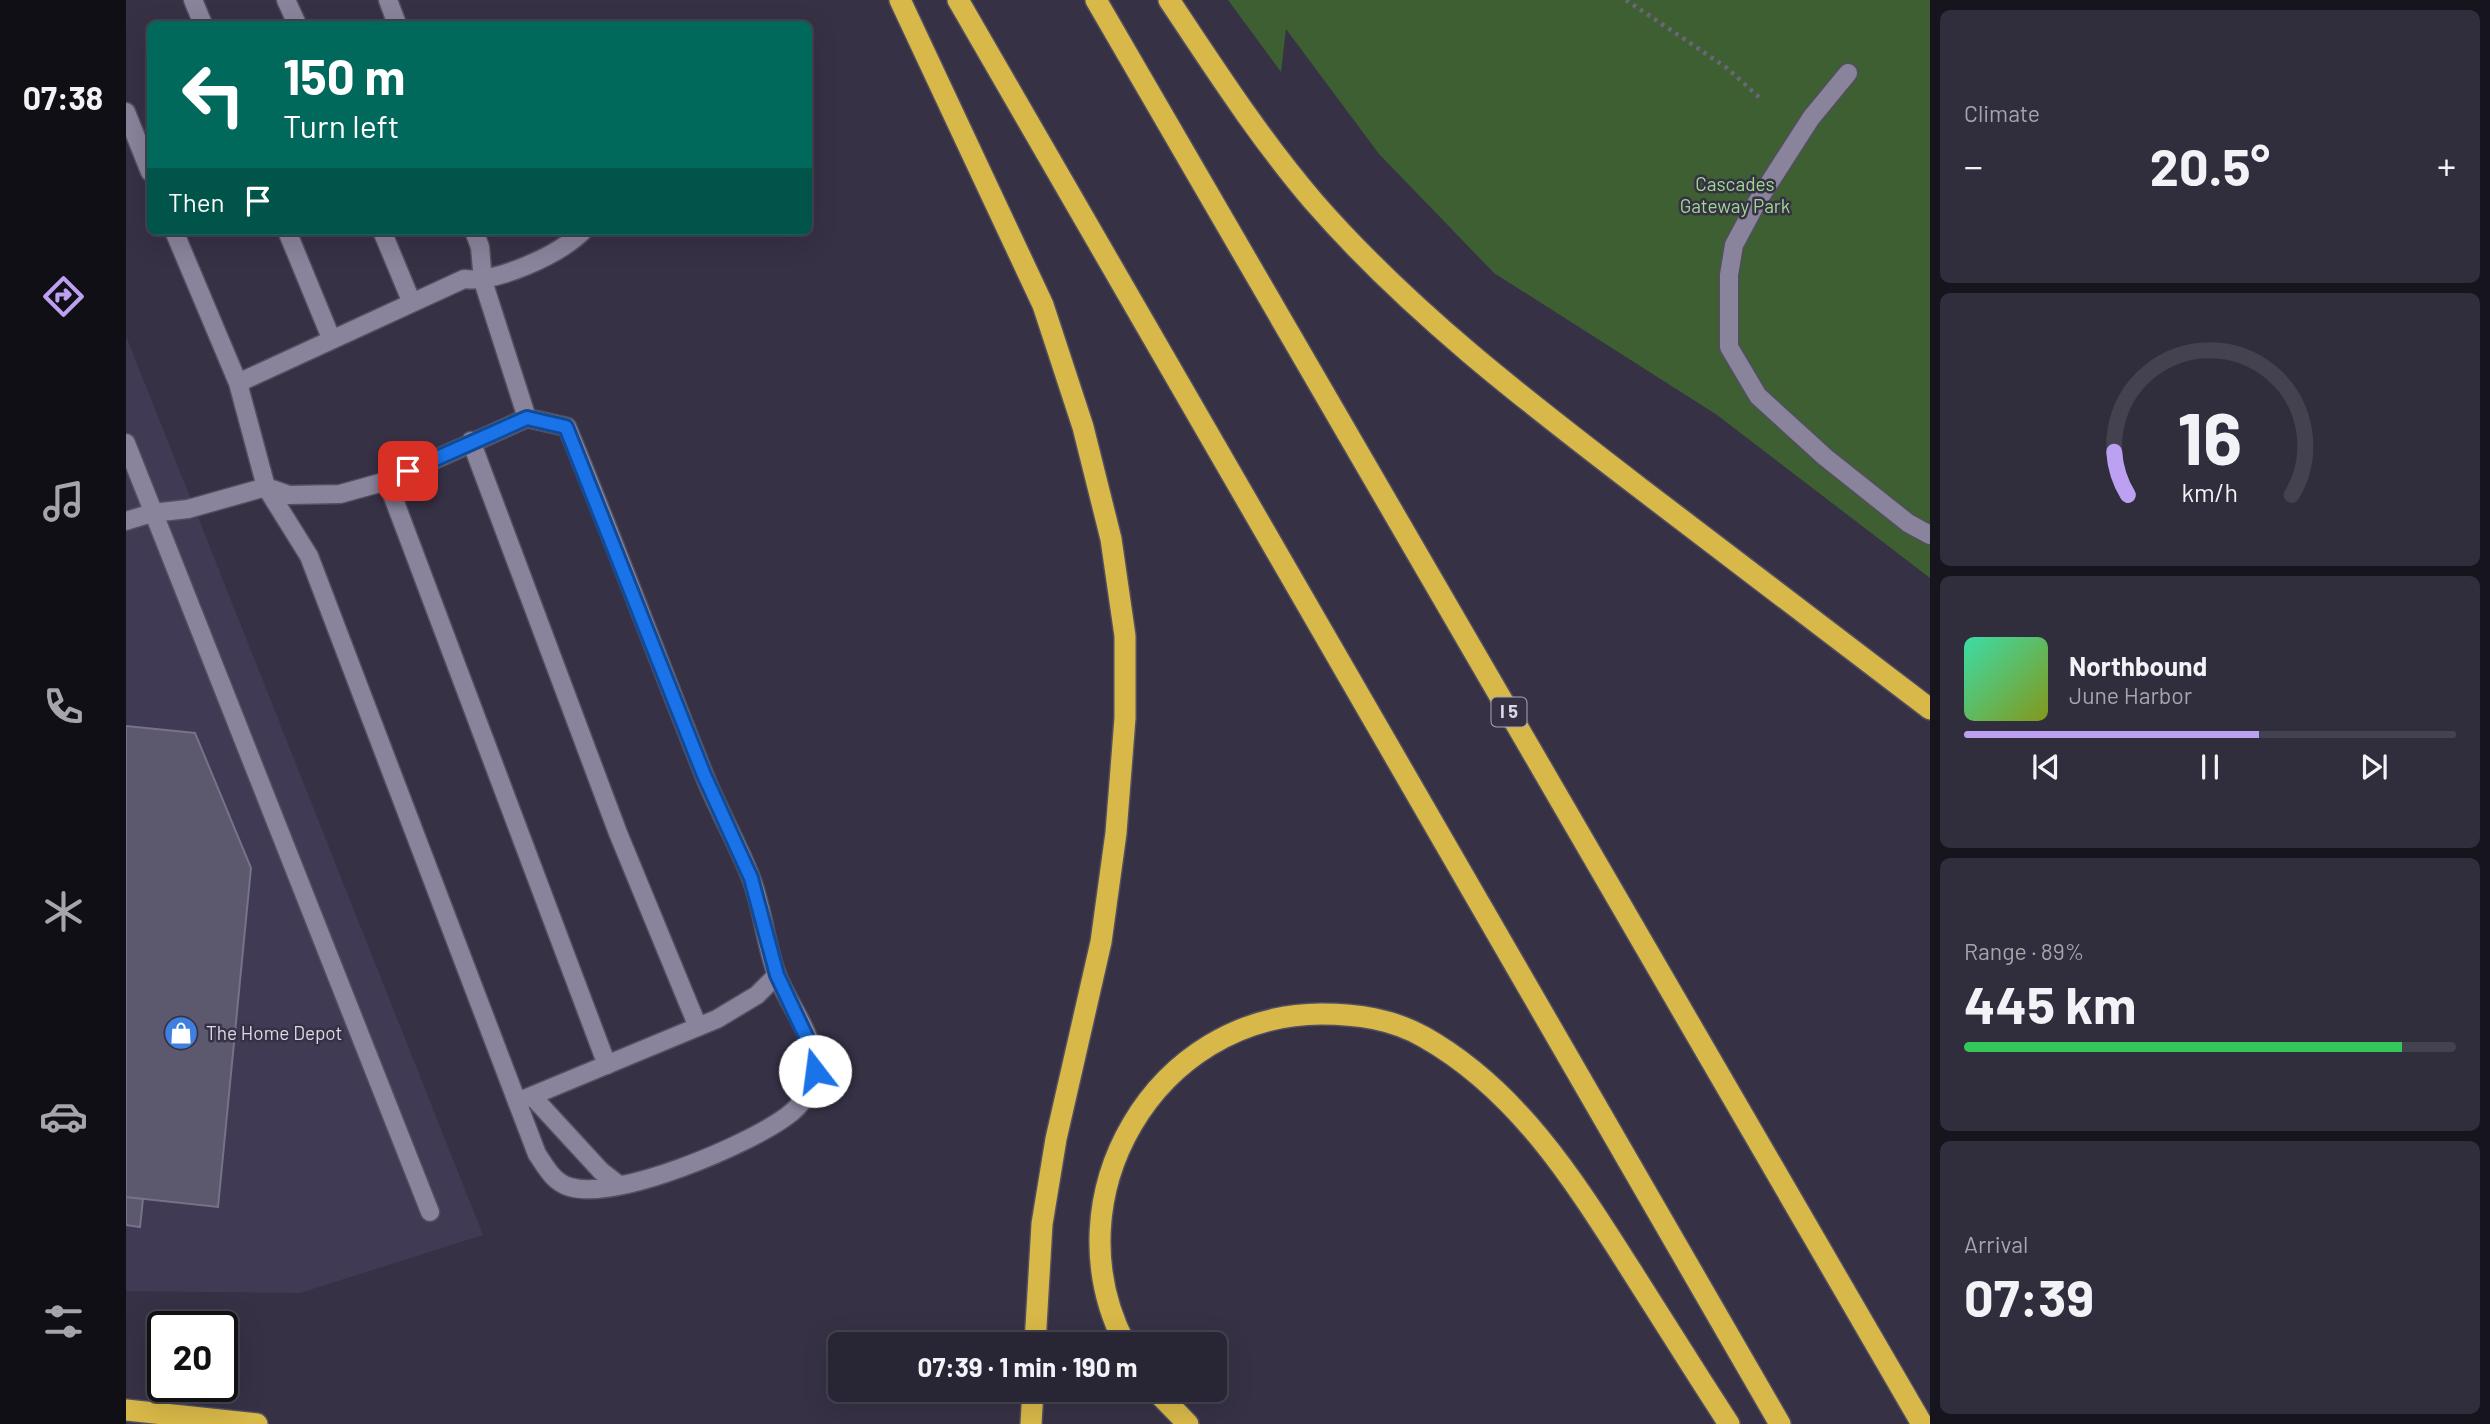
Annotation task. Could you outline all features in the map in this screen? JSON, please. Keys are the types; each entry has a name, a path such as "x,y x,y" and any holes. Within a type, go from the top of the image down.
{"highway":[{"path":"900,0 1044,305 1083,426 1102,502 1111,539 1125,636 1125,718 1116,833 1101,942 1056,1139 1042,1224 1036,1332"},
{"path":"958,0 1780,1424"},
{"name":"I 5","path":"1097,0 1922,1424"},
{"path":"1169,0 1264,139 1314,202 1368,259 1448,335 1567,432 1930,709"},
{"path":"1118,1332 1114,1324 1099,1245 1103,1196 1118,1150 1133,1119 1149,1097 1207,1046 1247,1026 1294,1014 1352,1014 1396,1024 1424,1038 1464,1063 1500,1093 1578,1186 1729,1424"},
{"path":"1031,1424 1032,1402"},
{"path":"1166,1402 1188,1424"},
{"path":"126,1410 257,1424"}],"street":[{"path":"193,0 202,21"},
{"path":"286,0 295,21"},
{"path":"388,0 396,21"},
{"path":"1848,74 1811,118 1734,245 1729,275 1729,347 1758,396 1825,457 1908,523 1930,535"},
{"path":"126,112 147,164"},
{"path":"126,521 152,513 188,509 265,487 289,495 340,494 387,481 527,418 566,427 704,775 751,878 777,975 811,1047 815,1071 808,1094 789,1115 751,1139 696,1162 619,1185 593,1188 569,1186 552,1177 537,1154 525,1099 309,556 265,487 238,383 176,235"},
{"path":"289,235 331,338"},
{"path":"384,235 412,303"},
{"path":"476,235 480,247 482,281 527,418"},
{"path":"238,383 464,279 482,281 542,258 577,235"},
{"path":"471,441 618,833 698,1027"},
{"path":"126,443 430,1212"},
{"path":"387,481 607,1065"},
{"path":"525,1099 737,1008 777,975"},
{"path":"525,1099 619,1185"}],"path":[{"path":"1626,0 1727,68 1762,99"}],"shaded area":[{"path":"126,336 483,1235 300,1293 126,1291"}],"green space":[{"name":"Cascades Gateway Park","path":"1228,0 1930,0 1930,578 1717,415 1494,273 1379,154 1286,29 1281,72"}],"building":[{"name":"The Home Depot","path":"126,726 195,733 251,868 218,1207 126,1197"},
{"path":"126,1197 143,1199 140,1227 126,1225"}],"place":[{"name":"The Home Depot","path":"181,1033"}],"route":[{"path":"408,471 527,418 566,427 607,524 704,775 751,878 764,917 777,975 811,1047 815,1071"}]}
